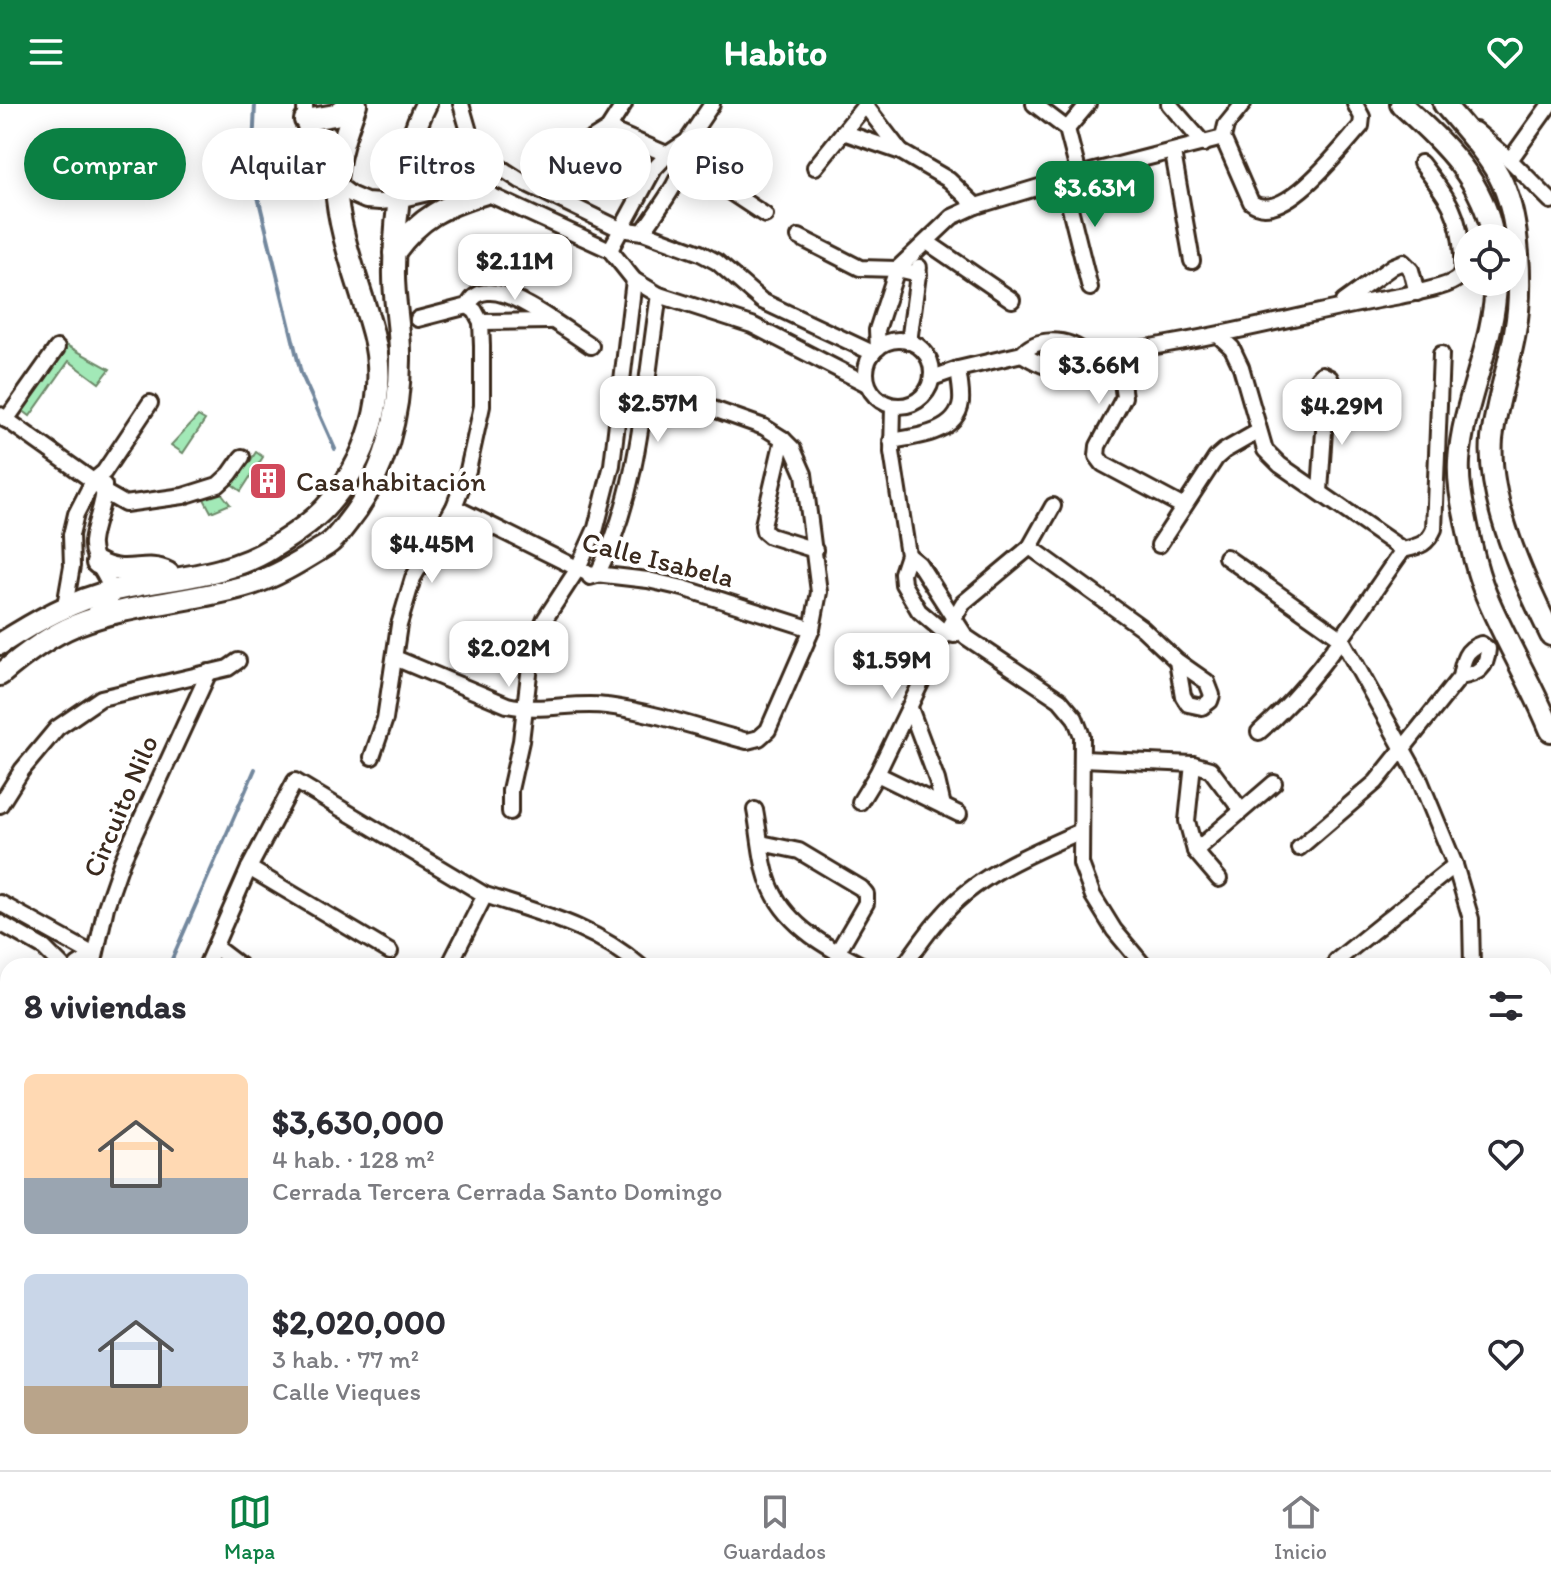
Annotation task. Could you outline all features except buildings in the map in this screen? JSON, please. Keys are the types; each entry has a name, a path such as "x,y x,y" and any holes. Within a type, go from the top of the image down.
{"main road":[{"path":"305,112 335,115 354,104"},
{"path":"347,128 354,104"},
{"path":"417,128 426,104"},
{"path":"1401,104 1451,151 1485,205 1490,224"},
{"path":"1444,104 1480,147 1500,179 1511,215 1518,274 1518,308 1492,439 1494,475 1513,547 1551,635"},
{"path":"0,644 65,606 111,591 217,570 249,560 270,550 324,510 342,487 359,459 372,426 379,362 338,200"},
{"path":"0,675 26,654 75,625 127,611 209,597 257,583 331,543 363,502 377,476 395,412 400,382 394,253 398,200"},
{"path":"394,253 409,233 434,213 464,200"},
{"path":"1495,296 1492,320 1463,427 1459,464 1462,499 1472,553 1489,603 1536,693 1551,731"},
{"path":"97,563 121,572 163,570 175,577"}],"street":[{"path":"461,104 470,135 490,161 521,181 620,229 671,241 717,262 762,301 876,350"},
{"path":"609,128 624,104"},
{"path":"696,128 712,104"},
{"path":"815,167 865,104 901,152"},
{"path":"1034,104 1067,129 1079,175"},
{"path":"1067,129 1088,104"},
{"path":"1169,104 1204,144"},
{"path":"1243,104 1226,125 1223,138 1251,202 1258,208 1266,209 1285,202 1301,191 1361,126 1362,117 1355,104"},
{"path":"1444,104 1510,160 1551,201"},
{"path":"1510,160 1550,104"},
{"path":"843,132 901,152 949,180 976,206"},
{"path":"867,384 866,373 876,350 877,330 897,269 952,217 976,206 1079,175 1223,138"},
{"path":"1173,153 1192,261"},
{"path":"610,250 654,169 667,155"},
{"path":"1022,354 1041,365 1073,368 1091,359 1218,335 1335,307 1417,293 1454,281 1460,277 1462,268 1456,213 1421,163"},
{"path":"1063,180 1090,288"},
{"path":"643,232 667,192"},
{"path":"354,195 366,201 398,200"},
{"path":"501,200 610,250 634,280 659,295 752,325 867,384 877,398 893,406 911,404 925,394 932,378 930,363 922,350 909,342 888,342 876,350"},
{"path":"742,200 765,215"},
{"path":"799,237 860,268 897,269 919,274"},
{"path":"909,342 923,246"},
{"path":"923,246 1012,300"},
{"path":"1335,307 1398,263 1408,265 1417,293"},
{"path":"510,812 510,790 521,741 532,649 545,619 577,570 596,528 612,465 634,280"},
{"path":"418,319 468,306 474,297 488,292 521,302 591,346"},
{"path":"567,586 597,575 609,552 639,447 646,375 659,295"},
{"path":"752,325 762,301"},
{"path":"372,757 385,719 399,625 413,578 454,507 468,470 482,406 481,322 468,306"},
{"path":"481,322 550,321"},
{"path":"1218,335 1232,348 1241,367 1265,450 1280,465 1403,550"},
{"path":"932,378 1022,354 1028,347 1050,341 1076,347 1091,359"},
{"path":"57,348 3,418 98,476 104,492 92,542 97,563 111,591 111,601 107,607 75,625"},
{"path":"1118,353 1124,397 1098,446 1097,456 1103,464 1182,506"},
{"path":"1259,732 1290,705 1403,550 1429,541 1434,529 1441,354"},
{"path":"622,369 646,375"},
{"path":"891,441 922,436 944,426 958,414 961,399 958,369"},
{"path":"395,658 507,705 525,709 603,705 638,711 747,741 759,738 768,730 812,629 819,592 804,474 799,459 783,439 764,427 671,394"},
{"path":"1320,491 1326,401"},
{"path":"65,606 72,566 71,535 77,511 150,403"},
{"path":"893,406 891,441 908,555 902,573 903,584 919,611 945,633 966,637"},
{"path":"1159,545 1182,506 1224,451 1259,431"},
{"path":"783,439 764,531 770,536 815,550"},
{"path":"104,492 116,500 132,504 195,494 225,480 242,457"},
{"path":"860,802 877,774 953,618 963,603 1030,547 1053,506"},
{"name":"Calle Isabela","path":"454,507 577,570 683,588 812,629"},
{"path":"1030,547 1142,628 1177,661"},
{"path":"908,555 919,564 966,637 1060,700 1075,718 1082,736 1083,759 1081,864 1093,896 1114,930 1137,958"},
{"path":"1226,557 1341,638 1419,778 1455,865 1471,919 1472,958"},
{"path":"72,566 97,563"},
{"name":"Circuito Nilo","path":"0,805 22,770 57,728 101,698 228,668 238,661"},
{"name":"Circuito Nilo","path":"95,958 106,907 122,861 209,672"},
{"path":"1299,848 1376,782 1460,677"},
{"path":"910,708 937,780 943,806"},
{"path":"1083,759 1193,764 1210,769 1241,810"},
{"path":"1193,764 1187,821 1195,851 1219,879"},
{"path":"877,774 959,814"},
{"path":"210,958 249,868 295,781 485,895 579,925 617,946 631,958"},
{"path":"1195,851 1274,783"},
{"path":"755,810 771,888 784,910 807,932 847,958"},
{"path":"910,958 943,914 970,889 1003,867 1081,831"},
{"path":"761,843 799,851 866,894 866,903 837,953"},
{"path":"1340,958 1455,865"},
{"path":"249,868 390,952"},
{"path":"453,958 485,895"},
{"path":"0,903 89,958"},
{"path":"0,923 44,948 54,958"},
{"path":"215,947 229,958"}],"green space":[{"path":"66,345 110,369 99,383 69,361 30,416 22,410"},
{"path":"198,416 205,420 183,453 171,445"},
{"path":"256,452 263,457 241,491 230,483"},
{"path":"219,490 230,504 211,512 203,497"}],"waterway":[{"path":"255,104 252,172 301,373 335,449"},
{"path":"172,958 255,769"}],"place":[{"name":"Casa habitación","path":"268,481"}]}
